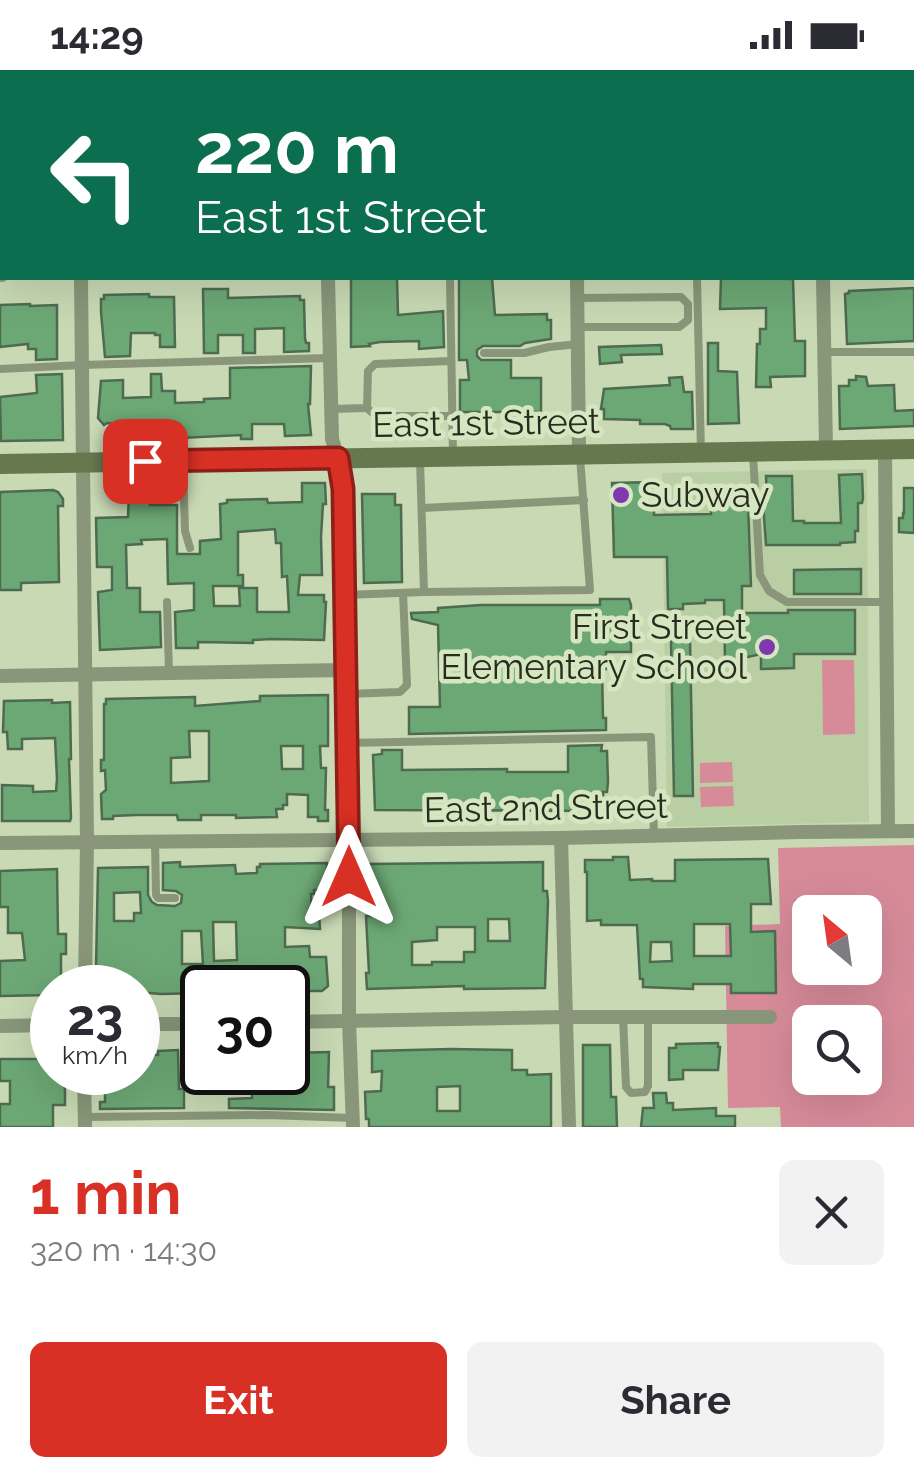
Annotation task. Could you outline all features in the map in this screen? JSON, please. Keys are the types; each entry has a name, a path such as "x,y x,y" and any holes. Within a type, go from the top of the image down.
{"street":[{"path":"80,280 84,965"},
{"path":"328,280 332,439 343,489 353,1122"},
{"path":"576,280 579,453"},
{"path":"824,280 826,450"},
{"path":"885,449 888,831"},
{"name":"East 1st Street","path":"0,464 914,449"},
{"path":"0,676 346,670"},
{"name":"East 2nd Street","path":"0,843 914,831"},
{"path":"561,838 568,1127"},
{"path":"310,1022 566,1016 770,1017"},
{"path":"0,1026 30,1025"},
{"path":"84,1095 85,1122"}],"lane":[{"path":"450,280 453,456"},
{"path":"697,280 700,452"},
{"path":"577,298 681,297 688,304 688,320 679,327 578,327"},
{"path":"484,353 579,344"},
{"path":"825,352 914,352"},
{"path":"0,369 330,358"},
{"path":"367,408 368,371 375,364 452,361"},
{"path":"330,409 367,408 376,416 452,416"},
{"path":"753,451 760,575 769,590 787,602 886,602"},
{"path":"345,595 590,590 579,453"},
{"path":"420,456 424,592"},
{"path":"184,460 185,531 190,548"},
{"path":"422,508 584,500"},
{"path":"347,694 400,692 407,685 403,593"},
{"path":"167,602 169,673"},
{"path":"348,743 651,738 654,836"},
{"path":"155,841 156,896 175,898"},
{"path":"623,1016 626,1087 631,1093 646,1092 648,1086 648,1017"},
{"path":"85,1122 268,1115 353,1122"}],"shaded area":[{"name":"First Street Elementary School","path":"867,469 869,822 667,827 662,473"},
{"path":"822,660 854,660 855,734 823,735"},
{"path":"732,762 733,782 700,783 700,763"},
{"path":"733,786 734,806 701,807 700,787"},
{"path":"914,845 914,1127 781,1127 780,1107 728,1108 725,926 780,924 778,848"}],"building":[{"path":"351,280 397,280 398,315 443,311 444,347 419,349 419,341 351,347"},
{"path":"459,280 492,280 495,315 547,314 547,320 551,320 551,339 520,346 483,346 477,350 481,360 511,360 511,378 541,378 541,412 518,412 518,433 509,433 508,412 460,412 460,380 469,380 467,360 459,360"},
{"path":"721,280 793,280 795,341 805,341 805,376 770,377 771,387 756,387 757,344 760,329 766,329 766,308 720,309"},
{"path":"914,288 914,341 847,344 845,294"},
{"path":"203,289 228,289 228,298 300,296 304,300 309,351 284,352 284,328 255,329 255,353 243,353 243,335 218,335 218,353 204,353"},
{"path":"104,295 174,297 175,347 160,347 160,335 155,333 131,333 130,356 105,357 101,299"},
{"path":"0,305 57,305 57,359 36,360 36,349 28,349 28,344 0,347"},
{"path":"708,343 718,343 718,371 737,372 739,423 708,424"},
{"path":"661,345 662,354 621,355 622,362 600,364 599,347"},
{"path":"311,366 311,435 285,436 284,424 252,424 252,439 241,439 241,435 181,438 180,425 151,425 151,438 129,439 128,424 104,425 98,418 101,381 123,380 123,398 151,397 151,374 161,374 162,391 175,391 175,403 204,402 230,398 230,368"},
{"path":"62,374 63,440 1,441 0,397 37,393 36,375"},
{"path":"856,376 866,377 868,386 894,385 895,411 914,410 914,426 840,429 839,386 849,386 849,380 856,380"},
{"path":"682,377 684,392 692,392 693,429 640,424 640,420 604,419 604,389 670,385 669,378"},
{"path":"862,474 863,498 858,503 855,542 766,545 766,476 792,476 793,521 841,523 839,475"},
{"path":"654,482 654,515 711,514 711,500 748,503 751,586 742,586 742,613 855,610 855,654 794,654 794,668 761,669 761,654 725,662 724,600 705,600 683,604 683,609 668,609 667,557 614,557 612,483"},
{"path":"302,483 325,483 322,575 300,575 298,595 324,595 324,640 198,642 198,648 176,648 175,612 194,610 194,583 168,584 167,539 141,540 142,544 126,545 127,588 140,588 140,612 160,612 161,647 100,650 98,592 112,590 112,567 97,567 96,518 128,517 129,493 149,493 150,505 177,505 177,554 200,554 200,541 221,539 220,504 227,500 302,502","holes":["275,529 276,543 281,543 289,612 257,612 257,588 239,588 240,606 214,606 213,586 243,586 243,575 238,575 238,532"]},
{"path":"904,488 914,488 914,533 899,532"},
{"path":"53,490 63,499 63,506 58,506 59,582 21,583 21,590 0,590 0,492"},
{"path":"362,494 395,494 395,505 401,505 402,582 364,583"},
{"path":"861,569 861,594 794,594 794,570"},
{"path":"600,599 629,599 631,605 631,652 606,652 606,669 602,669 606,730 409,734 409,707 440,707 438,625 412,619 411,613 481,605 600,605"},
{"path":"671,641 690,641 693,796 674,796"},
{"path":"328,695 328,746 320,746 321,768 326,768 328,821 308,817 308,795 287,794 287,805 276,809 277,817 201,815 201,820 178,820 177,815 136,815 102,819 101,794 106,790 101,760 106,699 195,697 195,706 260,701 260,696","holes":["189,731 209,731 209,781 171,783 171,758 190,757","281,746 303,746 303,769 282,769"]},
{"path":"4,701 70,702 70,821 2,821 2,785 33,786 33,792 56,791 57,779 55,738 22,739 22,749 8,749 7,732 3,732"},
{"path":"602,745 601,751 607,751 608,782 607,792 603,792 604,809 375,810 373,755 382,754 382,750 402,750 402,770 568,772 568,746"},
{"path":"628,857 630,880 675,881 675,860 768,859 771,904 751,904 751,932 775,931 776,993 731,993 731,984 693,984 693,989 643,987 637,925 587,921 585,860","holes":["694,924 730,924 731,956 694,956","651,942 671,942 672,961 650,962"]},
{"path":"180,862 180,867 235,865 236,874 257,873 260,864 327,863 323,890 311,894 312,914 319,914 320,929 285,927 285,947 309,946 310,957 326,957 328,986 322,991 310,991 310,965 180,965 180,994 160,994 160,965 96,965 98,868 148,867 148,895 152,902 175,906 181,903 182,895 163,890 163,863","holes":["140,892 141,913 134,913 134,921 114,921 114,893","213,922 236,922 237,960 214,961","182,931 201,931 203,964 182,964"]},
{"path":"543,862 543,891 547,891 548,901 545,988 367,989 366,916 372,916 368,864","holes":["488,919 509,919 510,941 488,941","437,927 475,927 475,952 464,952 464,962 412,965 412,942 437,940"]},
{"path":"57,869 58,934 66,934 66,954 61,954 61,965 30,965 30,995 0,996 0,961 25,960 22,933 8,933 8,907 0,907 0,871"},
{"path":"718,1043 718,1070 683,1070 683,1079 669,1080 669,1048 676,1048 676,1044"},
{"path":"583,1045 610,1045 611,1097 616,1097 617,1127 583,1127"},
{"path":"178,1050 179,1089 180,1095 184,1095 184,1108 100,1109 105,1095 160,1095 160,1051"},
{"path":"512,1050 512,1070 527,1070 527,1075 551,1074 551,1127 369,1127 365,1092 381,1091 382,1071 372,1072 372,1051","holes":["460,1086 460,1111 437,1111 437,1087"]},
{"path":"310,1052 329,1052 328,1087 334,1087 334,1110 229,1108 229,1099 252,1095 310,1095"},
{"path":"0,1059 30,1059 30,1095 65,1095 65,1105 53,1105 53,1127 0,1127 0,1104 10,1104 10,1081 0,1081"},
{"path":"653,1093 666,1093 673,1110 716,1108 716,1116 735,1116 735,1127 641,1127 643,1108 654,1108"}],"place":[{"name":"Subway","path":"621,495"},
{"name":"First Street Elementary School","path":"767,647"}],"route":[{"path":"145,461 338,458 343,489 349,877"}]}
